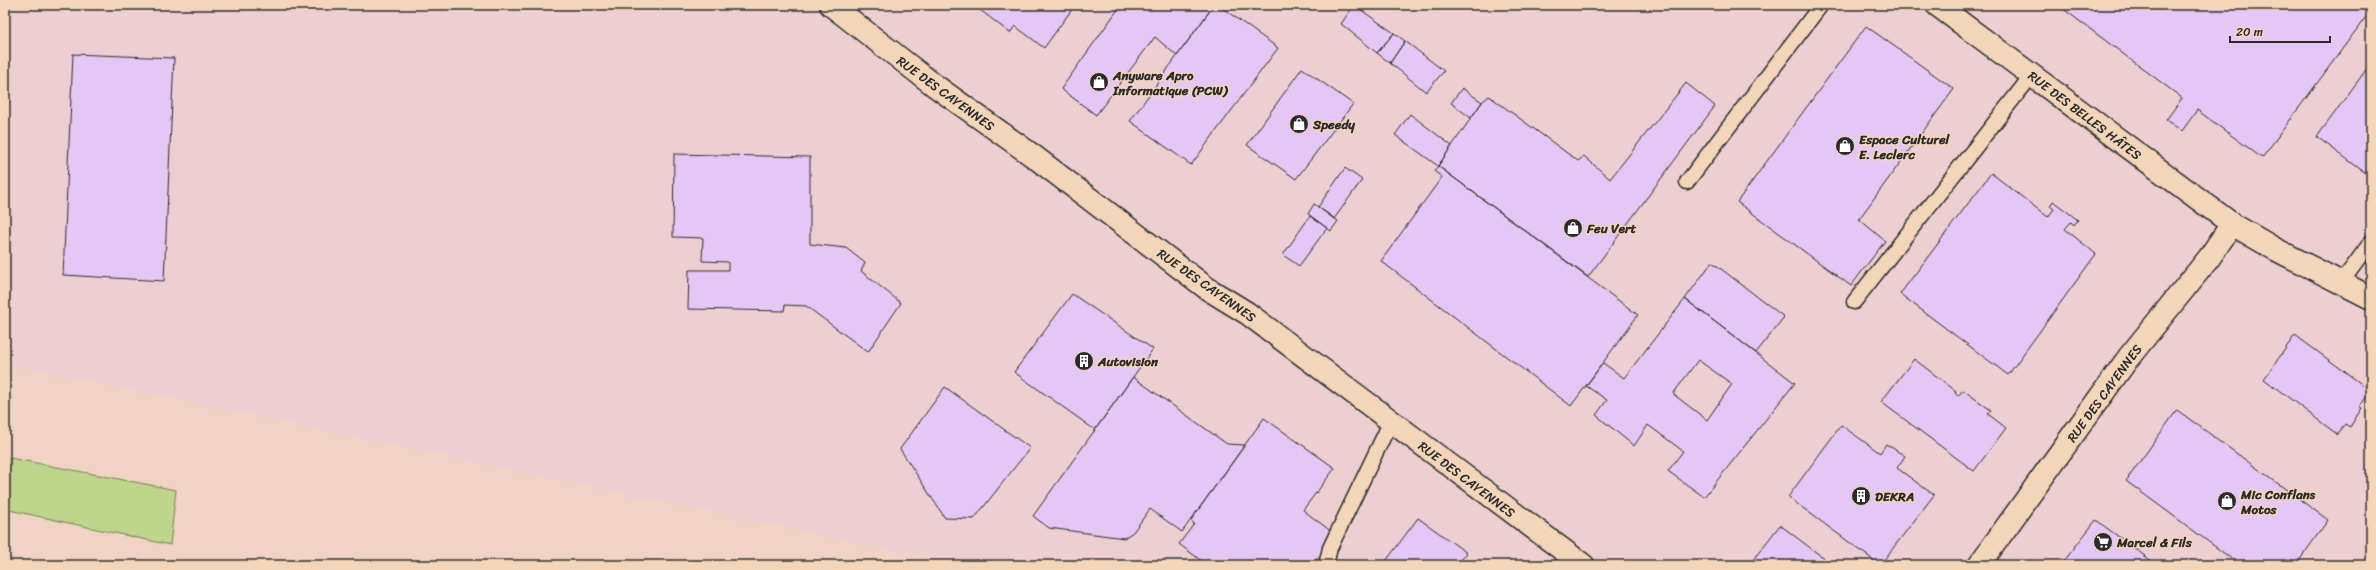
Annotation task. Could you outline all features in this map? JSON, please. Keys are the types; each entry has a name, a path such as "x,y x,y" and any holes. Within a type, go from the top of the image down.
{"street":[{"name":"RUE DES CAYENNES","path":"831,5 898,57 1036,158 1208,289 1247,313 1583,565"},
{"name":"RUE DES BELLES HÂTES","path":"1937,5 2232,224 2275,249 2371,298"},
{"name":"RUE DES CAYENNES","path":"1979,565 2129,357 2209,258 2232,224"}],"lane":[{"path":"1687,182 1822,5"},
{"path":"1854,302 2032,75"},
{"path":"2341,283 2371,242"},
{"path":"1326,565 1330,548 1391,421"}],"shaded area":[{"path":"5,5 2371,5 2371,565 963,565 5,363"}],"green space":[{"path":"5,457 176,490 170,545 5,509"}],"building":[{"path":"1075,5 1044,48 1015,26 1010,33 975,6"},
{"path":"1121,5 1214,5 1177,56 1155,37 1096,115 1061,89"},
{"path":"1214,5 1218,5 1278,48 1191,165 1130,121"},
{"path":"1354,5 1394,33 1377,53 1341,24"},
{"path":"2058,5 2371,5 2371,10 2262,158 2197,110 2182,131 2166,120 2182,98"},
{"name":"Espace Culturel E. Leclerc","path":"1866,26 1954,89 1859,219 1885,241 1851,286 1737,202"},
{"path":"1394,33 1405,41 1390,63 1377,53"},
{"path":"1405,41 1444,71 1426,92 1390,63"},
{"path":"73,54 174,58 164,281 63,275"},
{"path":"2371,63 2371,177 2317,137"},
{"name":"Speedy","path":"1302,68 1353,104 1296,179 1247,145"},
{"name":"Feu Vert","path":"1686,83 1715,106 1588,277 1438,166 1482,102 1489,96 1578,161 1584,156 1610,179"},
{"path":"1462,88 1482,102 1471,118 1451,103"},
{"path":"1410,114 1452,146 1438,166 1395,135"},
{"path":"674,154 810,157 810,244 846,248 865,263 861,271 901,303 868,352 806,306 785,305 784,311 688,309 689,270 728,270 728,262 702,261 703,238 673,237"},
{"path":"1438,166 1638,315 1571,406 1381,261 1442,177 1434,171"},
{"path":"1345,168 1362,180 1334,219 1318,207"},
{"path":"1991,173 2048,217 2054,209 2050,206 2053,201 2078,220 2074,225 2071,222 2065,229 2096,254 2008,375 1900,294"},
{"path":"1314,204 1338,221 1331,231 1308,214"},
{"path":"1310,216 1327,228 1299,266 1283,255"},
{"path":"1712,262 1784,317 1756,353 1685,299"},
{"name":"Autovision","path":"1072,294 1153,349 1095,430 1014,372"},
{"path":"1685,299 1795,383 1704,497 1668,471 1683,451 1648,425 1634,446 1596,415 1607,400 1586,386 1603,363 1624,378","holes":["1698,360 1732,384 1707,420 1673,394"]},
{"path":"2295,335 2371,391 2359,407 2362,408 2350,427 2345,424 2338,435 2264,379"},
{"path":"1914,359 1956,391 1955,393 1958,396 1963,390 1991,410 1988,414 2006,428 1974,471 1881,402"},
{"path":"1133,377 1227,444 1245,445 1182,532 1150,509 1133,532 1124,538 1049,528 1033,516"},
{"path":"945,387 1030,448 974,519 945,518 900,449"},
{"name":"Mic Conflans Motos","path":"2177,410 2328,520 2296,565 2240,565 2126,481"},
{"path":"1264,418 1335,468 1303,510 1336,535 1312,565 1207,565 1179,544 1194,524 1191,520"},
{"name":"DEKRA","path":"1841,425 1880,453 1886,444 1905,456 1897,468 1934,495 1880,565 1788,497"},
{"path":"1418,518 1467,553 1457,565 1383,565"},
{"name":"Marcel & Fils","path":"2096,520 2157,565 2061,565"},
{"path":"1780,525 1833,565 1749,565"}],"place":[{"name":"Anyware Apro Informatique (PCW)","path":"1099,82"},
{"name":"Speedy","path":"1299,124"},
{"name":"Espace Culturel E. Leclerc","path":"1845,146"},
{"name":"Feu Vert","path":"1573,228"},
{"name":"Autovision","path":"1084,361"},
{"name":"DEKRA","path":"1861,496"},
{"name":"Mic Conflans Motos","path":"2227,501"},
{"name":"Marcel & Fils","path":"2103,542"}]}
